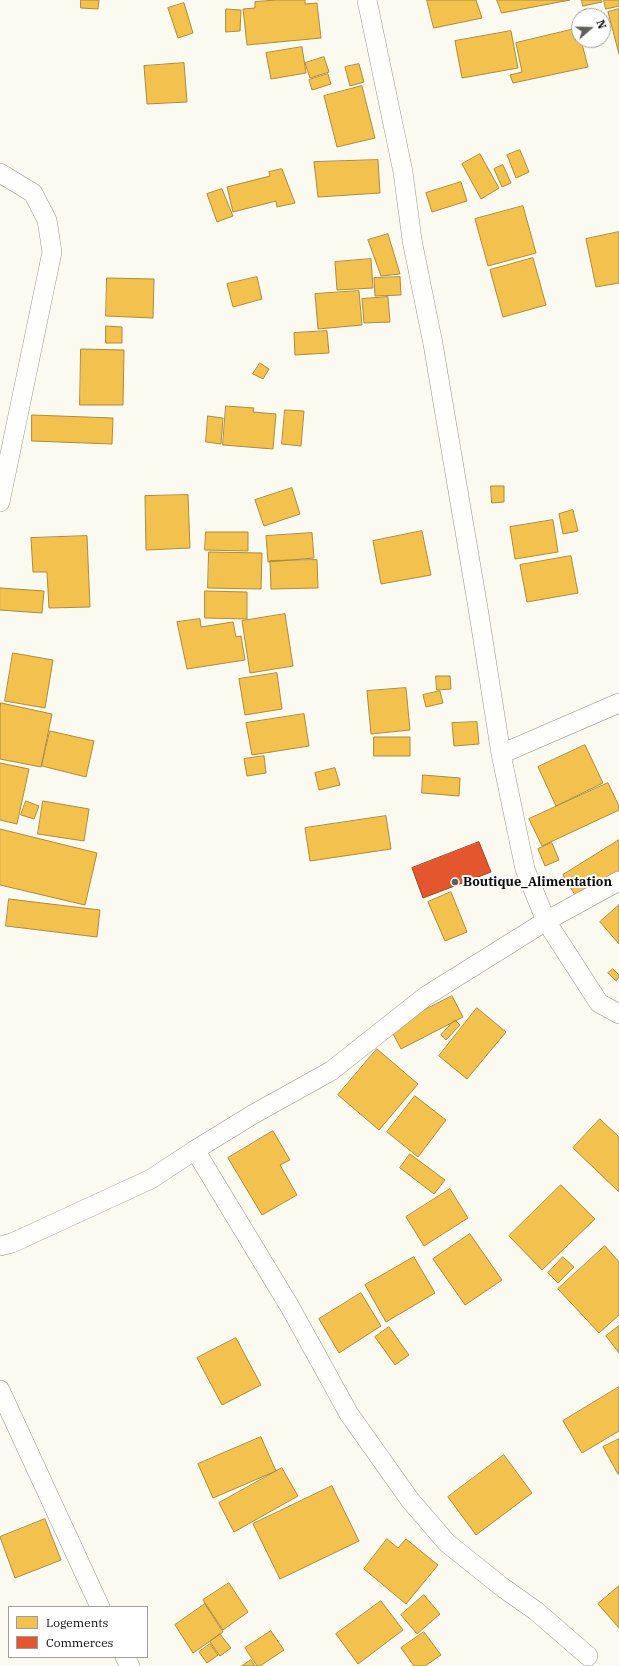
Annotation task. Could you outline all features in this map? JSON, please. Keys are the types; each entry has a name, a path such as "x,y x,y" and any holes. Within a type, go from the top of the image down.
{"street":[{"path":"367,0 403,172 412,240 433,344 501,754 525,870 546,921 599,1003 619,1014"},
{"path":"0,173 33,193 47,220 52,252 0,502"},
{"path":"501,754 619,704"},
{"path":"0,1246 12,1243 151,1179 252,1115 331,1071 426,996 546,921 619,881"},
{"path":"195,1150 290,1307 349,1414 410,1500 447,1543 502,1587 536,1611 588,1656"},
{"path":"0,1390 100,1606"}],"building: Logements":[{"path":"81,0 99,0 98,9 81,8"},
{"path":"305,0 305,4 317,3 321,38 247,45 243,9 255,8 255,2"},
{"path":"427,0 476,0 482,18 434,28"},
{"path":"497,0 570,0 502,13"},
{"path":"582,0 601,0 602,2 583,6"},
{"path":"604,0 619,0 619,6 606,8"},
{"path":"184,3 193,33 178,38 168,8"},
{"path":"226,9 241,10 240,31 226,32"},
{"path":"619,9 619,54 611,23 611,11"},
{"path":"571,30 571,48 583,48 588,67 513,83 510,75 522,72 516,43"},
{"path":"511,31 518,68 462,78 455,41"},
{"path":"302,47 306,73 271,79 266,53"},
{"path":"324,57 329,72 310,78 305,63"},
{"path":"184,63 187,102 147,104 144,66"},
{"path":"359,64 364,82 350,86 345,67"},
{"path":"328,74 331,84 312,90 309,80"},
{"path":"362,86 375,138 337,147 324,96"},
{"path":"520,150 529,172 516,178 507,155"},
{"path":"480,154 499,188 481,199 462,164"},
{"path":"378,160 380,193 318,197 314,162"},
{"path":"503,165 511,183 502,187 494,169"},
{"path":"282,169 295,203 277,207 276,201 233,212 227,187 270,176 269,172"},
{"path":"461,182 467,201 432,212 426,193"},
{"path":"222,189 233,216 217,222 207,194"},
{"path":"523,206 536,253 488,266 475,219"},
{"path":"619,232 619,283 596,287 586,239"},
{"path":"388,234 400,274 381,276 368,240"},
{"path":"533,258 546,305 503,317 490,270"},
{"path":"371,259 373,288 337,290 335,262"},
{"path":"257,277 262,299 233,307 227,284"},
{"path":"400,277 401,295 375,296 374,278"},
{"path":"107,278 154,279 153,318 106,316"},
{"path":"359,291 362,325 318,329 315,294"},
{"path":"388,297 390,322 364,323 362,299"},
{"path":"106,326 122,327 122,343 106,343"},
{"path":"327,331 329,353 295,355 294,333"},
{"path":"81,349 124,350 123,405 80,405"},
{"path":"260,363 269,369 263,379 253,374"},
{"path":"226,406 254,408 253,412 276,414 273,449 223,445"},
{"path":"285,410 304,411 301,446 282,444"},
{"path":"32,415 113,418 112,444 32,441"},
{"path":"208,416 223,418 221,444 206,442"},
{"path":"491,486 504,486 504,502 492,503"},
{"path":"292,488 300,514 264,526 255,500"},
{"path":"188,495 190,548 146,550 145,496"},
{"path":"573,510 578,531 563,534 559,514"},
{"path":"553,520 558,552 515,559 510,527"},
{"path":"422,531 431,575 381,584 373,541"},
{"path":"206,532 248,532 248,551 205,550"},
{"path":"312,533 314,558 268,562 266,536"},
{"path":"87,536 90,607 49,608 47,572 33,572 31,538"},
{"path":"209,552 262,553 261,589 208,588"},
{"path":"571,556 578,593 527,602 520,565"},
{"path":"317,560 318,588 271,589 270,561"},
{"path":"0,588 44,591 42,613 0,610"},
{"path":"205,591 247,592 247,619 205,618"},
{"path":"285,614 293,666 250,673 242,621"},
{"path":"200,619 201,627 233,622 236,637 241,636 245,660 187,669 177,622"},
{"path":"13,653 53,660 45,708 5,701"},
{"path":"277,673 282,709 245,715 239,679"},
{"path":"436,676 450,676 451,689 437,690"},
{"path":"406,688 410,730 371,734 367,691"},
{"path":"440,691 443,703 426,707 423,695"},
{"path":"1,703 52,714 41,767 0,759"},
{"path":"304,714 309,746 252,755 246,723"},
{"path":"477,722 479,744 454,746 452,723"},
{"path":"50,731 94,741 86,777 42,766"},
{"path":"374,737 410,737 410,756 374,756"},
{"path":"585,745 603,783 556,806 538,767"},
{"path":"264,756 266,773 247,776 244,759"},
{"path":"0,763 29,769 17,824 0,820"},
{"path":"335,768 340,785 319,790 315,773"},
{"path":"423,775 460,778 459,796 422,793"},
{"path":"608,783 619,806 619,810 542,846 529,819"},
{"path":"26,801 39,806 34,819 21,815"},
{"path":"43,801 89,809 84,841 38,834"},
{"path":"386,816 391,849 310,861 305,828"},
{"path":"0,829 97,853 85,905 0,885"},
{"path":"619,840 619,875 578,900 563,875"},
{"path":"552,843 559,860 545,866 538,849"},
{"path":"451,892 467,932 445,941 428,902"},
{"path":"9,899 100,910 97,937 6,926"},
{"path":"619,905 619,944 600,922"},
{"path":"613,969 619,975 616,981 608,973"},
{"path":"452,996 463,1017 401,1049 390,1028"},
{"path":"477,1008 506,1032 467,1079 439,1056"},
{"path":"455,1020 460,1025 446,1040 441,1035"},
{"path":"377,1049 418,1084 379,1130 338,1095"},
{"path":"415,1096 446,1120 418,1157 387,1132"},
{"path":"600,1119 619,1137 619,1192 573,1148"},
{"path":"273,1131 290,1160 280,1165 297,1195 262,1215 228,1158"},
{"path":"410,1154 445,1180 434,1194 400,1168"},
{"path":"561,1185 595,1219 542,1270 509,1236"},
{"path":"450,1189 468,1218 424,1246 406,1217"},
{"path":"470,1234 502,1280 465,1305 433,1259"},
{"path":"605,1246 619,1262 619,1315 599,1333 558,1289"},
{"path":"414,1257 435,1293 386,1322 365,1285"},
{"path":"563,1257 574,1267 558,1283 548,1273"},
{"path":"361,1293 381,1326 339,1353 319,1319"},
{"path":"619,1326 619,1353 606,1336"},
{"path":"389,1327 409,1355 395,1365 375,1337"},
{"path":"236,1338 261,1385 222,1405 197,1358"},
{"path":"619,1387 619,1431 582,1453 563,1421"},
{"path":"261,1437 276,1471 213,1498 198,1464"},
{"path":"619,1439 619,1474 618,1474 603,1447"},
{"path":"504,1455 532,1493 476,1535 448,1497"},
{"path":"282,1468 298,1496 234,1532 219,1503"},
{"path":"332,1486 359,1541 280,1579 253,1524"},
{"path":"45,1519 61,1560 15,1578 0,1537"},
{"path":"387,1539 398,1548 406,1539 438,1565 406,1604 364,1569"},
{"path":"229,1583 248,1612 223,1630 203,1600"},
{"path":"619,1586 619,1628 598,1604"},
{"path":"424,1595 440,1614 417,1634 401,1615"},
{"path":"381,1601 403,1630 358,1664 336,1634"},
{"path":"205,1604 223,1632 193,1653 175,1625"},
{"path":"271,1631 284,1650 260,1666 257,1666 245,1648"},
{"path":"424,1632 441,1655 425,1666 414,1666 401,1648"},
{"path":"220,1634 231,1648 220,1656 210,1642"},
{"path":"210,1644 218,1655 207,1663 199,1652"},
{"path":"251,1660 255,1666 242,1666"}],"building: Commerces":[{"path":"479,842 491,872 423,898 412,868"}],"place":[{"name":"Boutique_Alimentation","path":"455,882"}]}
